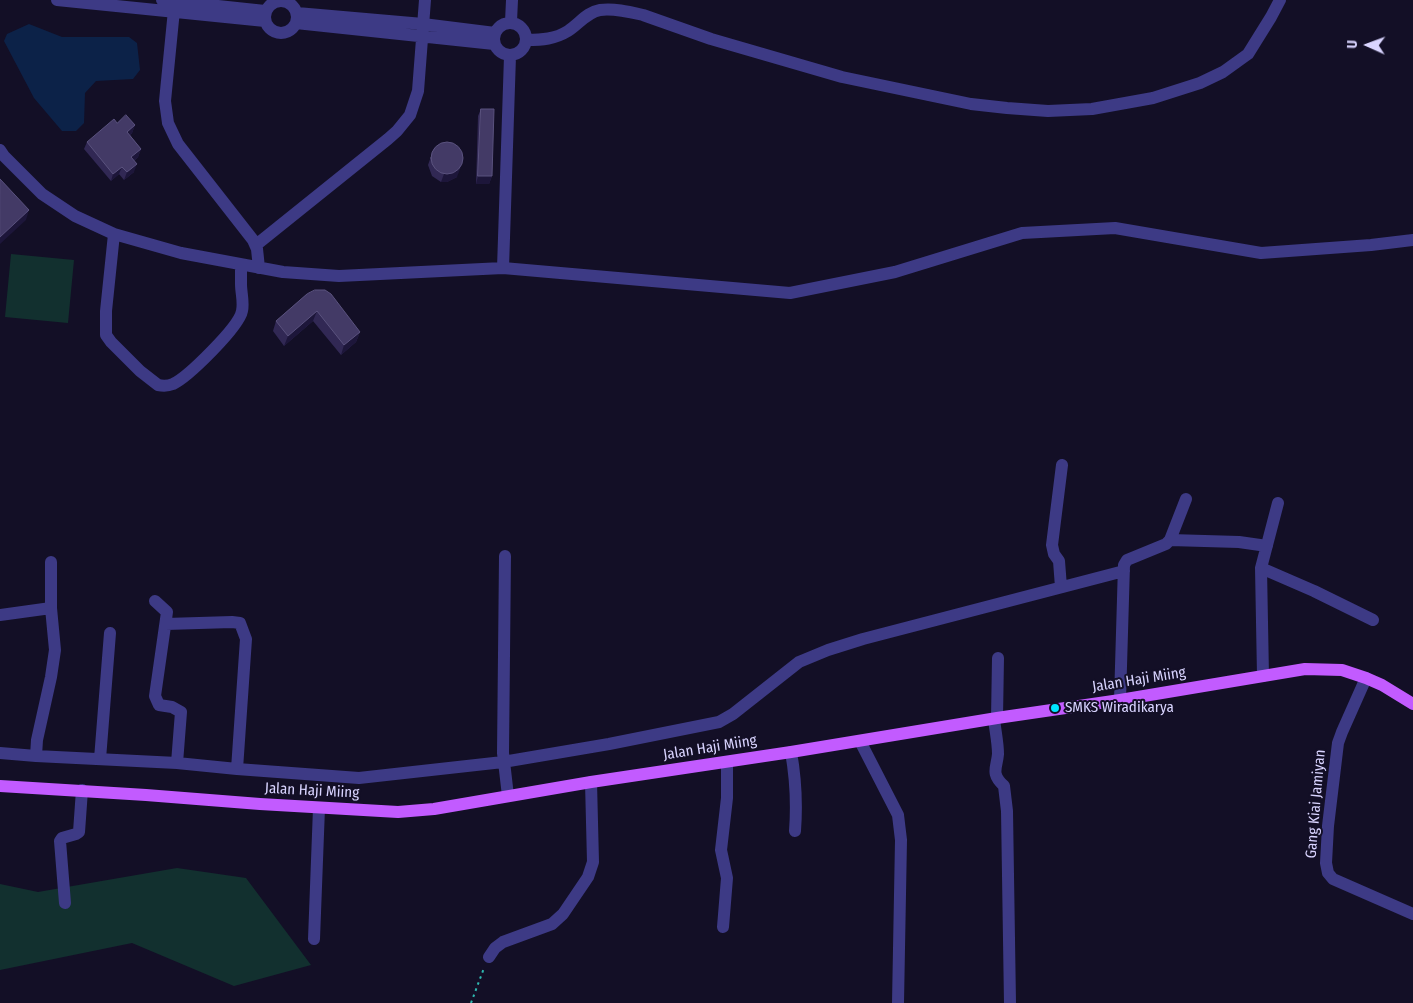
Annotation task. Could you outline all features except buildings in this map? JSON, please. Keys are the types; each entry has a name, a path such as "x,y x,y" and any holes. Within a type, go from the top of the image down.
{"main road":[{"name":"Jalan Haji Miing","path":"0,786 82,790 319,808 408,812 1305,669 1342,670 1382,685 1413,704"}],"street":[{"path":"57,0 171,3 265,16"},
{"path":"282,0 291,4 296,18 290,31 280,34 270,30 265,16 272,3 282,0"},
{"path":"256,245 388,139 410,115 418,91 424,0"},
{"path":"511,22 512,0"},
{"path":"527,40 549,39 558,36 568,31 586,16 599,10 632,12 712,39 842,77 971,104 1048,111 1092,108 1153,98 1200,83 1223,72 1248,54 1280,0"},
{"path":"171,3 165,101 168,123 178,144 256,245 259,268"},
{"path":"296,18 495,39"},
{"path":"511,22 524,30 527,40 523,50 510,56 500,52 495,39 501,25 511,22"},
{"path":"503,268 510,56"},
{"path":"0,150 42,194 75,216 114,234 181,253 259,268 283,272 339,276 503,268 790,293 895,272 1022,233 1115,228 1261,253 1413,240"},
{"path":"114,234 106,312 106,335 128,359 158,386 172,385 180,379 215,348 239,319 243,303 241,264"},
{"path":"1061,587 1059,561 1054,554 1052,545 1062,465"},
{"path":"1120,700 1124,565 1127,560 1166,544 1170,540 1186,500"},
{"path":"1263,676 1261,568 1278,504"},
{"path":"1170,540 1239,542 1267,546"},
{"path":"505,556 503,762 508,796"},
{"path":"36,756 37,740 55,650 51,608 51,562"},
{"path":"1261,568 1373,620"},
{"path":"0,753 178,763 360,778 503,762 719,722 733,714 799,662 828,650 863,639 1124,571"},
{"path":"154,601 167,612 155,696 159,704 172,706 181,712 178,763"},
{"path":"0,616 51,608"},
{"path":"166,624 240,623 246,639 237,769"},
{"path":"100,759 110,633"},
{"path":"998,658 996,718 998,755 995,767 997,780 1004,786 1007,811 1010,1003"},
{"name":"Gang Kiai Jamiyan","path":"1366,678 1338,743 1328,826 1326,863 1328,873 1333,879 1413,914"},
{"path":"860,741 898,815 901,840 898,1003"},
{"path":"791,752 797,803 795,831"},
{"path":"723,926 726,878 721,850 727,798 727,762"},
{"path":"489,957 495,948 503,942 552,924 564,914 588,877 592,862 591,782"},
{"path":"65,903 60,841 62,838 79,832 82,790"},
{"path":"314,939 319,808"}],"path":[{"path":"471,1003 489,957"}],"green space":[{"path":"11,254 74,260 68,323 5,317"},
{"path":"177,868 246,878 311,965 234,986 132,943 0,970 0,884 38,892"}],"water":[{"path":"29,24 62,37 129,37 137,43 140,70 133,79 96,81 85,93 84,123 76,131 62,131 34,98 4,41 7,34"}],"place":[{"name":"SMKS Wiradikarya","path":"1055,708"}]}
